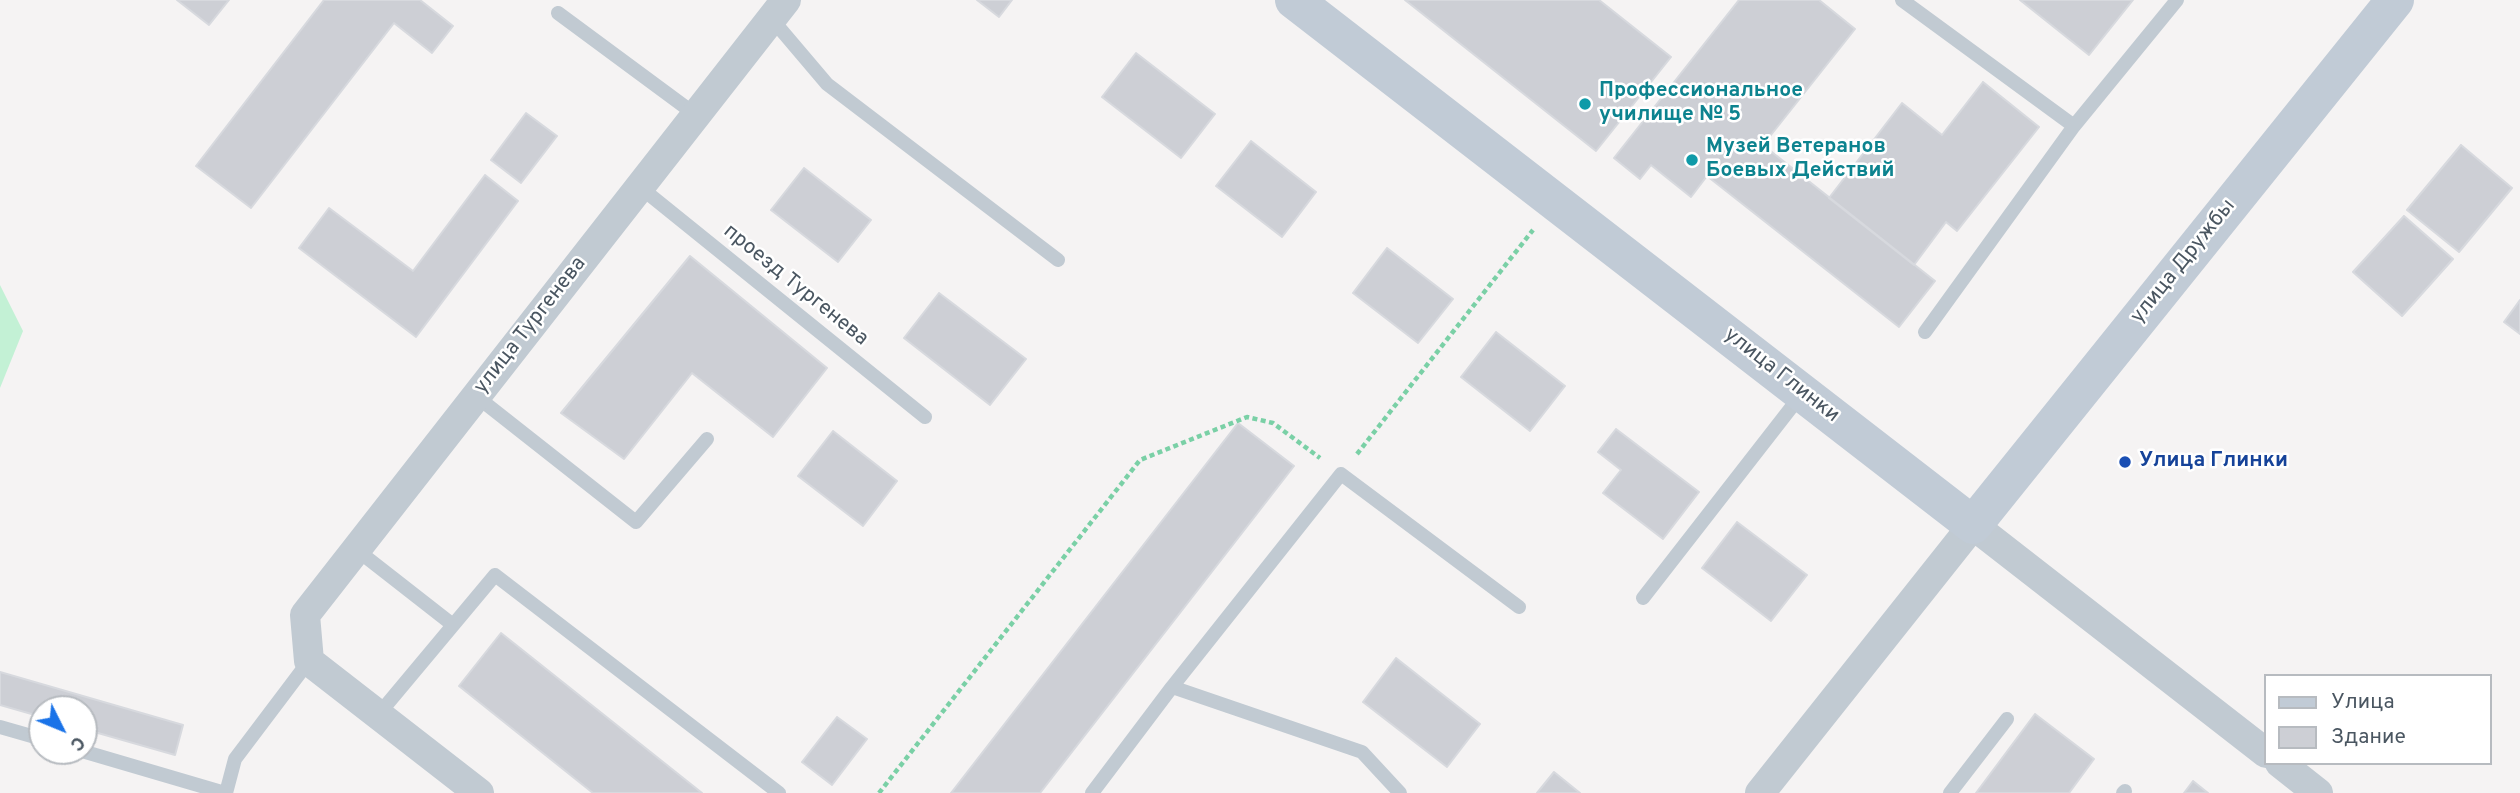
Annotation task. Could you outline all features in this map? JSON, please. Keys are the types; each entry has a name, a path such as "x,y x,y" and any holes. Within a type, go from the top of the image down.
{"street":[{"name":"улица Глинки","path":"1294,0 2264,751"},
{"name":"улица Дружбы","path":"1973,524 2386,3"},
{"name":"улица Тургенева","path":"309,661 305,615 779,9"},
{"path":"1760,793 1973,524"},
{"path":"309,661 479,793"},
{"path":"2282,765 2313,791"}],"lane":[{"path":"1925,331 2074,126 2177,0"},
{"path":"1911,3 2074,126"},
{"path":"779,9 827,84 1058,260"},
{"path":"558,13 696,115"},
{"name":"проезд Тургенева","path":"640,187 925,417"},
{"path":"1643,598 1803,393"},
{"path":"476,396 636,522 707,439"},
{"path":"1091,793 1341,474 1519,607"},
{"path":"357,550 453,625"},
{"path":"378,715 495,575 779,793"},
{"path":"98,756 226,793 235,759 309,661"},
{"path":"1172,687 1362,752 1400,793"},
{"path":"1950,793 2007,719"},
{"path":"0,727 28,735"}],"path":[{"path":"879,793 1140,460 1247,417 1273,424 1341,474 1556,202"}],"green space":[{"path":"0,285 23,331 0,388"}],"building":[{"path":"177,0 229,0 209,25"},
{"path":"324,0 420,0 453,26 432,53 394,23 251,208 196,166"},
{"path":"977,0 1012,0 999,17"},
{"name":"Профессиональное училище № 5","path":"1405,0 1599,0 1671,57 1596,151"},
{"path":"1739,0 1819,0 1855,29 1763,145 1935,281 1899,327 1707,176 1691,197 1651,165 1640,179 1614,158"},
{"path":"2020,0 2133,0 2089,55"},
{"path":"1136,53 1215,114 1181,158 1102,97"},
{"path":"1983,82 2039,127 1957,231 1946,222 1914,265 1829,198 1902,103 1942,135"},
{"path":"526,113 557,136 521,183 491,160"},
{"path":"1251,141 1316,192 1282,237 1216,186"},
{"path":"2461,145 2512,188 2459,252 2407,210"},
{"path":"804,168 871,220 838,262 771,210"},
{"path":"485,175 518,201 416,337 299,248 329,208 413,271"},
{"path":"2404,216 2453,259 2402,316 2353,272"},
{"path":"1387,248 1453,299 1418,343 1353,293"},
{"path":"690,256 827,368 773,437 692,373 624,459 561,413"},
{"path":"939,293 1026,359 990,405 904,338"},
{"path":"2520,300 2520,334 2504,322"},
{"path":"1496,332 1565,386 1530,431 1461,377"},
{"path":"1238,423 1294,466 1040,793 951,793"},
{"path":"1616,429 1699,492 1663,539 1603,493 1621,470 1598,452"},
{"path":"833,431 897,481 863,526 798,476"},
{"path":"1737,522 1807,575 1771,621 1702,568"},
{"path":"501,633 702,793 593,793 459,686"},
{"path":"1396,658 1480,724 1447,767 1363,702"},
{"path":"0,672 79,695 28,695 28,713 0,705"},
{"path":"98,700 183,725 175,755 98,733"},
{"path":"2035,714 2094,759 2069,793 1976,793"},
{"path":"837,717 867,739 832,785 802,762"},
{"path":"1554,772 1580,793 1537,793"},
{"path":"2193,781 2208,793 2184,793"}],"place":[{"name":"Профессиональное училище № 5","path":"1585,104"},
{"name":"Музей Ветеранов Боевых Действий","path":"1692,160"},
{"name":"Улица Глинки","path":"2125,462"}]}
